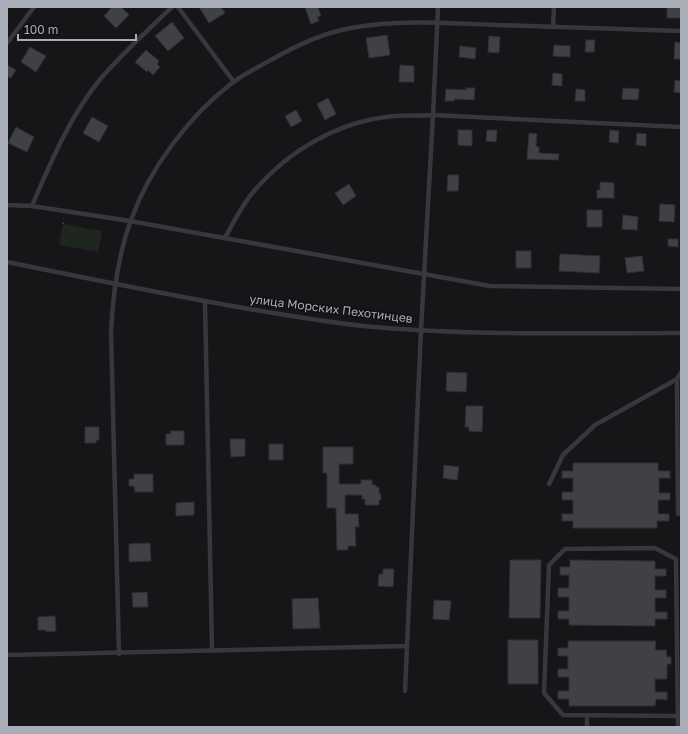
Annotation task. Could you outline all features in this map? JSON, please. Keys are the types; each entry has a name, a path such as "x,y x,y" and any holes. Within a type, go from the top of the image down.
{"lane":[{"path":"7,43 34,7"},
{"path":"32,206 50,162 76,114 102,77 172,7"},
{"path":"178,7 234,82"},
{"path":"405,691 421,330 434,115 438,7"},
{"path":"553,27 554,7"},
{"path":"119,654 111,331 116,285 130,221 150,181 174,144 200,111 234,82 263,64 301,44 349,28 406,22 681,31"},
{"path":"225,238 238,214 258,186 293,154 316,140 339,129 368,121 393,116 434,115 681,127"},
{"path":"7,205 32,206 130,221 425,273 490,286 681,289"},
{"name":"улица Морских Пехотинцев","path":"7,262 205,302 318,320 361,325 421,330 681,333"},
{"path":"205,302 212,650"},
{"path":"678,514 677,379 681,372"},
{"path":"549,484 563,455 595,425 677,379"},
{"path":"678,716 563,715 544,693 549,565 565,549 655,548 676,559 678,716 678,727"},
{"path":"7,656 407,646"},
{"path":"587,716 587,727"}],"shaded area":[{"path":"63,224 102,231 98,252 59,245"}],"building":[{"path":"112,7 121,7 129,15 116,28 104,16"},
{"path":"199,7 221,7 225,13 209,23"},
{"path":"305,7 318,7 321,16 317,17 319,21 311,24"},
{"path":"667,7 681,7 681,18 667,18"},
{"path":"172,22 184,38 168,51 155,36"},
{"path":"387,35 390,55 369,58 366,38"},
{"path":"489,36 500,37 499,53 488,52"},
{"path":"586,40 595,40 594,52 585,52"},
{"path":"675,42 681,43 681,59 674,59"},
{"path":"554,45 570,46 570,57 553,56"},
{"path":"460,46 476,48 475,59 459,57"},
{"path":"30,47 46,56 36,72 21,62"},
{"path":"146,50 159,61 157,64 160,67 153,75 135,62"},
{"path":"7,65 16,70 11,78 7,76"},
{"path":"400,65 414,66 414,82 399,82"},
{"path":"553,73 562,74 562,86 552,85"},
{"path":"675,80 681,81 681,93 674,92"},
{"path":"466,88 475,88 474,100 455,99 454,101 445,101 446,89 466,90"},
{"path":"623,88 639,89 638,100 622,99"},
{"path":"576,89 585,90 585,101 575,101"},
{"path":"328,98 336,114 325,120 317,104"},
{"path":"296,110 302,121 291,127 285,116"},
{"path":"92,117 108,126 99,142 83,133"},
{"path":"16,127 34,137 27,152 8,143"},
{"path":"458,130 472,130 472,146 458,145"},
{"path":"487,130 497,130 496,142 486,141"},
{"path":"610,130 619,131 618,143 609,142"},
{"path":"529,133 537,134 536,146 539,147 539,153 559,154 558,160 527,159"},
{"path":"637,133 646,134 646,146 636,145"},
{"path":"448,175 459,175 458,191 447,191"},
{"path":"600,182 614,183 614,198 597,198 597,190 600,190"},
{"path":"349,184 356,196 343,205 335,193"},
{"path":"660,204 675,205 674,222 659,221"},
{"path":"587,210 602,210 602,227 587,227"},
{"path":"623,215 638,217 637,230 622,229"},
{"path":"668,239 678,239 678,247 668,246"},
{"path":"516,251 531,251 531,268 516,268"},
{"path":"560,254 600,256 599,273 559,271"},
{"path":"642,256 644,271 627,273 625,258"},
{"path":"447,372 467,373 466,392 446,391"},
{"path":"466,406 483,406 482,432 469,431 469,427 465,427"},
{"path":"85,427 99,427 99,440 96,440 96,443 85,443"},
{"path":"170,431 184,431 184,445 166,445 166,434 171,434"},
{"path":"230,439 245,439 245,456 231,457"},
{"path":"269,444 283,444 283,460 269,460"},
{"path":"323,447 353,447 353,464 339,464 339,484 361,484 361,480 372,480 372,485 379,487 379,494 381,494 379,505 365,505 365,499 362,499 362,495 345,495 345,514 358,514 359,527 355,527 356,546 348,546 348,550 337,550 336,508 327,508 327,473 323,473"},
{"path":"573,463 658,463 658,471 670,471 670,478 659,478 659,493 670,493 670,500 658,500 658,514 669,514 669,521 657,521 657,528 573,528 573,521 562,521 562,514 573,514 573,500 562,500 562,492 573,492 573,478 562,478 562,471 573,471"},
{"path":"444,465 459,467 457,480 443,478"},
{"path":"134,474 153,474 153,492 135,492 134,486 129,486 129,479 134,479"},
{"path":"194,502 194,515 176,516 176,503"},
{"path":"150,543 151,561 129,562 129,544"},
{"path":"510,560 541,560 540,618 509,618"},
{"path":"570,560 655,561 655,569 666,569 666,576 655,576 655,590 666,590 666,598 655,598 655,612 667,612 667,619 655,619 655,626 569,625 569,619 558,619 558,611 569,611 569,597 558,597 558,588 569,588 569,575 560,575 560,567 570,567"},
{"path":"383,569 394,569 393,587 378,586 379,574 383,574"},
{"path":"147,592 148,607 133,607 132,593"},
{"path":"318,598 320,628 293,629 292,599"},
{"path":"434,600 451,601 449,620 433,619"},
{"path":"55,616 56,631 46,632 46,630 38,630 38,617"},
{"path":"508,640 538,640 538,684 508,684"},
{"path":"568,641 656,641 655,650 666,650 667,657 671,657 671,664 667,664 667,679 655,679 655,692 667,692 667,700 656,699 655,706 569,706 569,699 558,699 558,691 569,691 569,677 558,677 558,669 568,669 568,656 558,656 558,648 568,648"}]}
